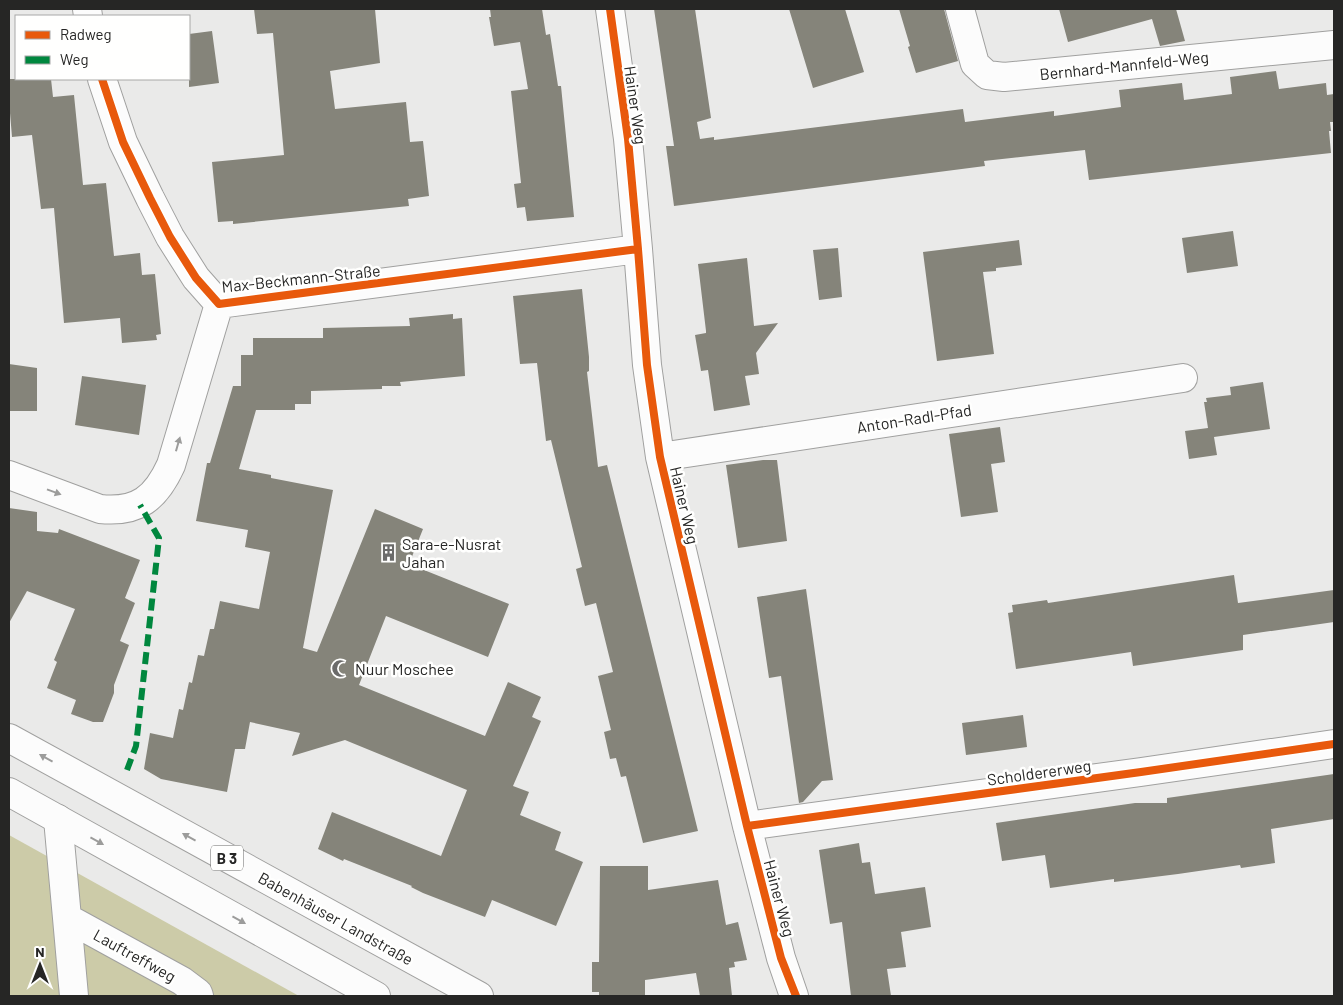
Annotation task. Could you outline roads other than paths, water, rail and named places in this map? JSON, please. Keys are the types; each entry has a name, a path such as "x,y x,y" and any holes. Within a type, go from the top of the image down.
{"street":[{"name":"Hainer Weg","path":"610,9 628,139 647,365 660,456 747,826 781,958 794,996"},
{"name":"Bernhard-Mannfeld-Weg","path":"960,9 975,64 987,75 1004,77 1334,46"},
{"name":"Max-Beckmann-Straße","path":"102,80 123,142 170,237 196,278 219,304"},
{"name":"Max-Beckmann-Straße","path":"219,304 638,249"},
{"name":"Max-Beckmann-Straße","path":"9,475 100,509 113,510 140,504 154,494 164,481 172,465 219,304"},
{"name":"Anton-Radl-Pfad","path":"660,456 1176,379"},
{"name":"Babenhäuser Landstraße","path":"9,738 478,996"},
{"name":"Scholdererweg","path":"747,826 1132,774 1334,744"},
{"path":"9,792 376,996"},
{"name":"Lauftreffweg","path":"58,819 74,996"},
{"name":"Lauftreffweg","path":"67,918 182,981 198,993 199,996"},
{"name":"Hainer Weg","path":"781,958 784,996"}],"place":[{"name":"Sara-e-Nusrat Jahan","path":"388,552"},
{"name":"Nuur Moschee","path":"341,668"}]}
